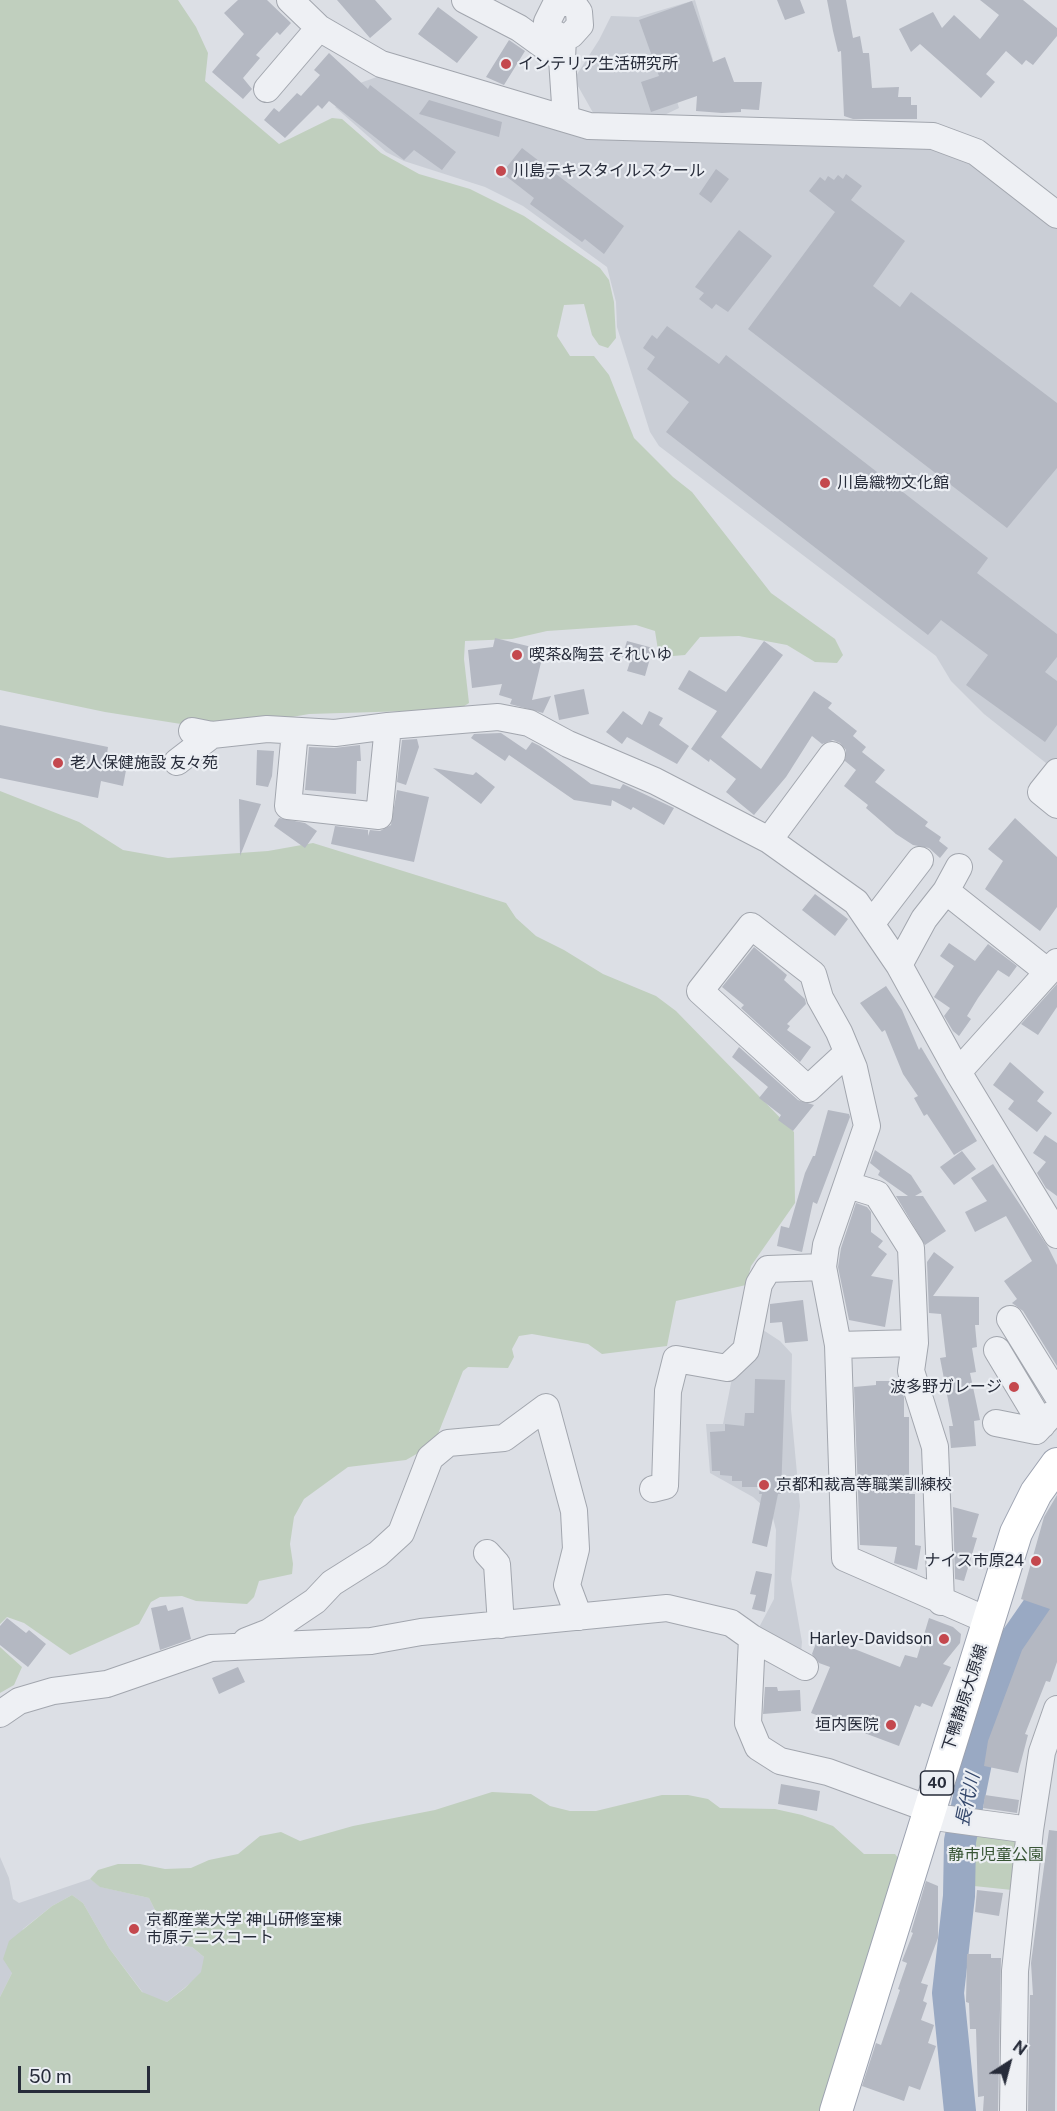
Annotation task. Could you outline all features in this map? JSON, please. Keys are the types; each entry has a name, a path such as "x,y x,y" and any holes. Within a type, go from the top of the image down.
{"main road":[{"name":"下鴨静原大原線","path":"836,2111 934,1814 1016,1533 1036,1493 1057,1464"}],"street":[{"path":"290,0 318,28 381,64 589,126 933,136 976,152 1057,215"},
{"path":"465,0 563,49 566,119"},
{"path":"267,89 318,28"},
{"path":"177,762 202,733 267,729 335,733 498,717 529,723 568,744 655,781 769,840 856,902 899,965 958,1072 1057,1235"},
{"path":"295,731 288,806 379,816 388,726"},
{"path":"769,840 832,755"},
{"path":"1057,772 1041,792 1057,805"},
{"path":"871,924 920,860"},
{"path":"899,965 924,919 946,891 959,867"},
{"path":"946,891 1053,967 958,1072"},
{"path":"847,1053 808,1089 700,991 751,926 813,974 820,998 839,1032 847,1053 867,1126 826,1245 823,1267 838,1345 845,1558 941,1602 990,1621"},
{"path":"848,1185 877,1194 911,1248 915,1343 911,1371 935,1447 941,1602"},
{"path":"653,1490 665,1486 668,1391 676,1359 726,1368 746,1350 759,1284 768,1269 823,1267"},
{"path":"1010,1319 1057,1395"},
{"path":"838,1345 915,1343"},
{"path":"996,1350 1006,1383 1049,1417 1036,1431 996,1423"},
{"path":"229,1647 278,1626 315,1601 332,1582 378,1554 401,1533 430,1458 448,1443 504,1438 546,1407 574,1511 576,1549 567,1585 579,1617"},
{"path":"488,1552 497,1564 501,1625"},
{"path":"0,1714 20,1701 53,1691 107,1684 211,1648 371,1641 421,1632 667,1608 731,1623 752,1638 805,1667"},
{"path":"752,1638 748,1723 758,1747 780,1761 828,1772 934,1814 986,1825 1030,1830"},
{"path":"1014,2111 1015,1971 1030,1830 1042,1752 1057,1709"}],"shaded area":[{"path":"695,0 713,60 669,75 679,108 654,120 596,118 574,79 599,40 611,16 638,17"},
{"path":"388,73 588,137 931,148 963,156 1057,225 1057,759 1051,767 984,714 951,681 936,656 659,446 650,432 617,327 616,302 607,267 523,206 485,187 404,161 386,152 335,107 360,83"},
{"name":"京都和裁高等職業訓練校","path":"760,1328 780,1341 792,1354 791,1409 800,1506 791,1579 802,1642 801,1653 756,1633 774,1599 776,1530 772,1514 753,1497 710,1473 706,1424 723,1424 732,1378"},
{"name":"京都産業大学 神山研修室棟 市原テニスコート","path":"0,1857 9,1878 13,1899 19,1903 90,1879 101,1887 149,1898 158,1916 183,1946 192,1947 204,1957 204,1972 167,2002 144,1994 109,1948 83,1903 72,1895 52,1906 23,1929 12,1973 0,1997"}],"green space":[{"path":"0,0 178,0 196,27 208,53 205,81 279,144 332,118 342,119 381,153 419,174 470,189 524,216 600,268 609,280 614,302 616,338 608,348 599,345 592,335 584,304 564,305 557,336 570,356 594,356 609,375 634,438 673,477 692,492 771,593 835,639 843,655 837,663 815,662 787,645 739,636 700,637 685,655 673,656 658,650 655,631 636,625 547,631 512,639 465,641 464,659 469,703 455,712 309,714 219,730 105,712 0,690"},
{"path":"0,791 79,822 123,850 168,858 268,851 313,843 506,903 516,918 536,936 603,974 656,996 676,1011 794,1132 795,1203 751,1266 746,1285 676,1301 667,1346 602,1354 588,1344 532,1334 519,1336 512,1349 514,1357 508,1368 468,1367 463,1371 434,1444 406,1460 348,1467 304,1499 294,1517 290,1544 292,1574 259,1581 254,1597 247,1604 196,1601 182,1596 160,1597 151,1602 139,1624 70,1655 24,1623 7,1617 0,1624"},
{"path":"0,1647 22,1667 14,1685 0,1693"},
{"path":"492,1792 531,1794 550,1806 570,1811 596,1811 662,1795 688,1795 708,1799 720,1808 775,1809 802,1815 833,1826 864,1854 895,1854 903,1864 824,2111 0,2111 0,1997 12,1973 3,1959 9,1941 52,1906 72,1895 83,1903 109,1948 142,1992 167,2002 201,1972 204,1957 192,1947 183,1946 158,1916 149,1898 100,1887 90,1879 98,1870 118,1864 140,1864 165,1869 191,1868 209,1860 238,1854 260,1836 281,1832 300,1841 353,1826 435,1810"},
{"name":"静市児童公園","path":"976,1831 1021,1836 1012,1890 974,1886"}],"building":[{"path":"238,0 267,0 291,23 280,35 277,32 256,55 260,58 243,78 252,89 243,99 212,72 244,34 224,13"},
{"path":"337,0 375,0 392,19 370,38"},
{"path":"777,0 800,0 805,13 785,20"},
{"path":"827,0 846,0 853,38 860,36 863,53 869,53 872,88 899,87 898,97 911,97 911,105 917,105 917,119 853,119 844,116 841,51 838,52"},
{"path":"980,0 1023,0 1057,28 1057,36 1033,65 1026,60 1022,65 1006,51 986,74 995,82 981,98 920,44 911,52 899,29 933,12 942,28 954,15 980,39 999,15"},
{"path":"692,1 713,62 725,57 734,82 762,82 759,110 741,109 741,112 722,113 696,111 697,96 651,112 641,82 659,76 639,20"},
{"path":"438,7 478,37 457,63 418,34"},
{"name":"インテリア生活研究所","path":"509,40 525,51 504,85 486,77"},
{"path":"329,53 368,89 370,85 456,152 442,170 414,150 404,160 329,101 322,109 318,105 285,138 264,120 274,108 279,112 297,93 301,96 320,75 314,70"},
{"path":"429,100 502,122 499,137 419,114"},
{"path":"522,148 624,226 604,254 585,239 582,242 530,204 534,198 502,173"},
{"path":"716,169 729,179 711,203 699,194"},
{"path":"846,174 862,186 851,200 905,241 873,286 900,307 911,292 1057,403 1057,468 1007,528 748,329 835,212 809,191 820,177 825,181 828,176 834,180 838,175 843,179"},
{"path":"739,230 772,256 728,312 716,304 712,309 699,299 704,293 695,287"},
{"path":"667,326 719,364 726,355 988,558 977,573 1057,634 1057,657 1045,672 1057,681 1057,725 1045,742 966,685 988,655 941,620 928,635 666,432 689,402 647,369 655,357 643,348 652,335 657,339"},
{"path":"495,638 544,650 532,700 551,696 543,713 510,704 512,699 499,695 502,684 472,688 468,650 493,647"},
{"path":"627,641 653,648 645,676 627,671 631,659 622,657"},
{"path":"764,641 783,655 721,737 761,769 814,691 832,703 828,708 857,731 853,736 866,747 862,752 885,770 875,782 928,822 925,826 941,837 939,841 948,848 940,858 929,848 913,845 896,834 866,808 868,805 844,786 856,770 845,761 846,750 840,743 833,740 822,744 812,736 786,777 754,815 726,792 736,779 710,759 709,762 691,749 717,711 678,689 689,670 726,692"},
{"path":"584,689 589,714 559,720 554,695"},
{"path":"623,711 642,725 649,711 663,718 659,725 689,746 677,764 627,737 622,744 606,732"},
{"name":"老人保健施設 友々苑","path":"0,725 108,747 106,761 127,765 123,786 101,781 98,798 0,778"},
{"path":"501,733 526,750 532,742 540,746 591,784 620,789 623,784 674,808 664,825 633,807 631,810 612,800 611,806 574,800 509,755 505,761 471,738 474,734"},
{"path":"417,739 419,747 406,785 397,782 402,740"},
{"path":"360,745 361,761 357,761 356,794 305,790 309,747 334,748"},
{"path":"257,750 274,751 272,776 268,787 256,785"},
{"path":"433,768 473,775 476,772 495,787 481,804"},
{"path":"397,790 429,797 414,862 331,844 335,826 368,830 368,836 370,830 380,831 391,825"},
{"path":"239,799 261,804 240,856 240,855"},
{"path":"279,818 305,823 317,831 305,848 274,826"},
{"path":"1015,818 1057,857 1057,907 1040,931 985,889 1003,861 988,849"},
{"path":"815,894 848,919 835,936 802,910"},
{"path":"949,943 975,961 988,944 1017,966 1009,977 998,970 967,1016 971,1019 959,1036 944,1016 950,1008 934,997 954,966 940,956"},
{"path":"754,947 787,975 784,980 805,999 806,1004 787,1024 790,1026 787,1030 811,1047 800,1062 741,1008 744,1005 722,987"},
{"path":"1057,984 1057,1007 1038,1035 1021,1024"},
{"path":"886,986 902,1010 919,1050 921,1047 977,1141 954,1155 927,1114 924,1116 914,1098 918,1096 903,1074 885,1030 882,1032 860,1003"},
{"path":"739,1047 798,1100 814,1105 793,1131 778,1120 781,1115 759,1098 768,1087 732,1057"},
{"path":"1010,1062 1044,1092 1037,1101 1052,1113 1037,1132 1008,1109 1014,1101 993,1085"},
{"path":"828,1110 849,1114 850,1117 817,1204 813,1202 802,1252 777,1246 781,1226 789,1228 805,1173 815,1156"},
{"path":"1045,1135 1057,1143 1057,1196 1046,1188 1037,1173 1046,1162 1033,1153"},
{"path":"875,1150 911,1175 922,1192 915,1196 923,1196 946,1231 925,1245 896,1196 908,1196 878,1175 880,1171 870,1163"},
{"path":"962,1151 976,1169 954,1185 940,1167"},
{"path":"993,1164 1048,1247 1057,1265 1057,1366 1023,1311 1012,1303 1017,1299 1004,1281 1032,1261 1006,1216 975,1232 965,1212 987,1201 971,1178"},
{"path":"856,1203 867,1207 871,1212 871,1232 883,1241 878,1247 887,1254 871,1276 893,1280 885,1327 849,1320 838,1267 841,1248"},
{"path":"934,1252 954,1267 933,1296 979,1297 979,1325 975,1325 977,1347 972,1348 976,1372 970,1373 980,1420 974,1421 976,1446 951,1448 949,1426 953,1426 940,1358 946,1357 941,1314 929,1313 927,1262"},
{"path":"803,1300 808,1341 785,1343 782,1322 770,1323 770,1304"},
{"path":"755,1379 785,1380 781,1494 778,1494 767,1547 752,1543 762,1494 759,1494 760,1487 742,1487 742,1481 732,1481 732,1476 720,1475 720,1471 712,1471 710,1432 725,1431 725,1424 744,1426 745,1413 754,1413"},
{"path":"876,1381 898,1381 904,1397 904,1417 909,1417 909,1494 915,1494 915,1545 921,1546 917,1570 894,1563 897,1547 860,1545 854,1387 876,1385"},
{"path":"1057,1495 1057,1662 1050,1682 1046,1681 1025,1734 1028,1735 1018,1773 984,1766 988,1741 1022,1650 1050,1609 1021,1599 1044,1517"},
{"path":"953,1507 979,1514 972,1537 977,1538 964,1581 955,1579"},
{"path":"756,1571 772,1574 765,1612 752,1609 756,1595 750,1594"},
{"path":"166,1605 168,1611 183,1607 191,1639 160,1650 151,1608"},
{"path":"7,1618 26,1633 29,1630 46,1644 28,1667 0,1645 0,1626"},
{"path":"929,1618 953,1627 961,1634 960,1643 943,1664 951,1667 932,1707 922,1703 920,1707 915,1705 899,1746 811,1713 830,1667 819,1663 812,1654 819,1635 900,1667 905,1655 917,1658"},
{"path":"238,1667 245,1682 219,1694 212,1678"},
{"path":"765,1687 777,1687 778,1691 800,1690 801,1711 763,1714"},
{"path":"781,1784 820,1791 817,1811 778,1804"},
{"path":"985,1795 1019,1800 1017,1813 983,1808"},
{"path":"1049,1830 1057,1831 1055,2111 1028,2111 1030,1995 1033,1995 1031,1963"},
{"path":"926,1881 938,1886 938,1938 921,1983 928,1985 923,2001 927,2003 921,2020 934,2025 928,2043 936,2046 920,2090 909,2086 904,2101 862,2086 876,2043 881,2045 900,1990 898,1989 907,1963 902,1961 913,1933 911,1932"},
{"path":"977,1890 1003,1893 999,1916 975,1912"},
{"path":"967,1954 991,1954 991,1958 1001,1958 998,2111 983,2111 984,2096 978,2097 976,2029 970,2029 969,2003 966,2002"}],"waterway":[{"name":"長代川","path":"960,2111 948,1993 959,1896 960,1841 983,1728 1014,1642 1057,1580"}],"place":[{"name":"インテリア生活研究所","path":"506,64"},
{"name":"川島テキスタイルスクール","path":"501,171"},
{"name":"川島織物文化館","path":"825,483"},
{"name":"喫茶&陶芸 それいゆ","path":"517,655"},
{"name":"老人保健施設 友々苑","path":"58,763"},
{"name":"波多野ガレージ","path":"1014,1387"},
{"name":"京都和裁高等職業訓練校","path":"764,1485"},
{"name":"ナイス市原24","path":"1036,1561"},
{"name":"Harley-Davidson","path":"944,1639"},
{"name":"垣内医院","path":"891,1725"},
{"name":"京都産業大学 神山研修室棟 市原テニスコート","path":"134,1929"}]}
